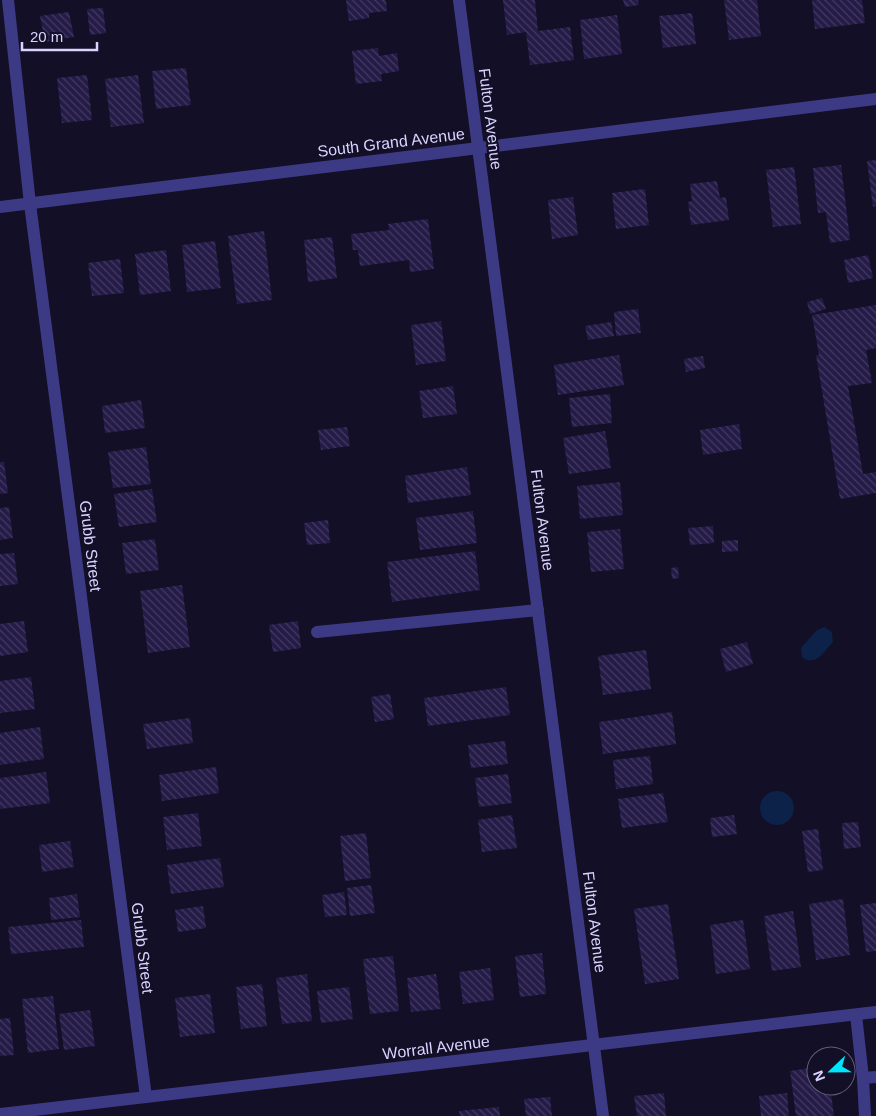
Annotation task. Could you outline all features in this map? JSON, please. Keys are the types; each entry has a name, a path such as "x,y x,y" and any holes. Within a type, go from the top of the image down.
{"street":[{"name":"Grubb Street","path":"8,0 30,204 146,1097"},
{"name":"Fulton Avenue","path":"459,0 603,1116"},
{"name":"South Grand Avenue","path":"0,207 876,99"},
{"path":"317,632 538,610"},
{"name":"Worrall Avenue","path":"0,1114 876,1012"},
{"path":"856,1015 870,1078 865,1116"}],"water":[{"path":"824,627 832,632 833,642 823,654 811,661 802,657 801,648 817,630"},
{"path":"777,791 789,796 794,808 789,820 777,825 765,820 760,808 765,796"}],"building":[{"path":"346,0 386,0 387,11 369,13 369,18 349,21"},
{"path":"503,0 535,0 538,31 570,27 574,60 530,65 526,32 507,35"},
{"path":"623,0 638,0 639,5 625,7"},
{"path":"724,0 757,0 761,36 729,40"},
{"path":"812,0 862,0 865,23 815,29"},
{"path":"103,8 106,33 90,35 87,9"},
{"path":"69,12 74,37 45,42 40,16"},
{"path":"692,13 696,44 663,48 659,16"},
{"path":"617,15 622,54 584,59 580,20"},
{"path":"378,48 379,56 397,53 399,71 381,74 382,81 356,84 352,51"},
{"path":"186,68 191,105 156,109 152,71"},
{"path":"87,75 92,120 62,123 57,78"},
{"path":"138,75 144,123 111,127 105,79"},
{"path":"876,160 876,206 873,207 867,161"},
{"path":"841,165 850,240 830,243 826,212 818,213 813,168"},
{"path":"794,167 801,224 773,227 766,170"},
{"path":"717,181 720,198 726,197 729,220 691,225 688,202 692,201 690,184"},
{"path":"645,189 649,225 616,229 612,193"},
{"path":"573,197 578,235 552,239 548,200"},
{"path":"428,219 434,269 410,272 409,260 360,266 358,250 353,250 351,234 389,230 388,224"},
{"path":"264,231 272,300 237,304 228,236"},
{"path":"332,237 337,278 308,282 304,240"},
{"path":"215,241 221,288 187,292 182,245"},
{"path":"166,250 171,291 140,295 135,254"},
{"path":"868,255 873,278 848,283 844,260"},
{"path":"120,259 124,293 92,296 88,263"},
{"path":"822,298 826,309 810,314 807,302"},
{"path":"876,305 876,348 866,350 872,383 848,386 863,474 876,472 876,493 840,499 816,355 819,355 812,315"},
{"path":"638,309 641,333 616,336 614,312"},
{"path":"441,321 446,361 416,365 411,325"},
{"path":"611,322 614,336 588,340 585,326"},
{"path":"619,355 624,385 558,395 554,365"},
{"path":"703,356 705,368 686,372 684,359"},
{"path":"453,386 457,414 423,418 419,391"},
{"path":"610,394 612,423 572,427 569,398"},
{"path":"141,400 145,428 105,433 102,406"},
{"path":"739,424 742,449 703,455 700,430"},
{"path":"347,427 350,446 321,450 318,430"},
{"path":"605,431 611,468 569,474 563,438"},
{"path":"146,447 151,484 113,488 108,452"},
{"path":"0,462 4,462 8,493 0,494"},
{"path":"467,467 471,495 408,503 405,476"},
{"path":"620,482 623,515 580,519 577,486"},
{"path":"152,489 157,522 119,527 114,494"},
{"path":"9,507 13,538 0,540 0,508"},
{"path":"473,511 477,543 420,550 416,518"},
{"path":"328,520 330,543 307,545 304,523"},
{"path":"713,526 714,543 690,545 688,528"},
{"path":"620,529 624,569 591,572 587,532"},
{"path":"155,539 159,570 126,574 122,543"},
{"path":"738,540 738,551 722,552 722,541"},
{"path":"475,551 480,590 392,602 387,562"},
{"path":"14,553 18,584 0,586 0,554"},
{"path":"678,567 679,578 672,579 671,568"},
{"path":"182,585 190,647 148,653 140,591"},
{"path":"24,621 28,652 0,656 0,624"},
{"path":"298,621 301,648 273,652 269,625"},
{"path":"747,642 753,664 726,672 720,649"},
{"path":"646,650 651,689 603,695 598,656"},
{"path":"31,677 35,709 0,713 0,681"},
{"path":"506,687 510,715 428,726 424,698"},
{"path":"390,694 394,719 375,722 371,697"},
{"path":"672,712 676,744 603,754 599,722"},
{"path":"190,718 193,743 147,749 143,724"},
{"path":"40,727 44,759 0,765 0,733"},
{"path":"505,741 508,764 471,768 468,745"},
{"path":"650,756 653,784 616,789 613,760"},
{"path":"216,767 219,793 162,801 159,775"},
{"path":"46,772 50,803 0,809 0,778"},
{"path":"508,774 512,803 479,807 475,778"},
{"path":"663,793 668,822 622,828 618,799"},
{"path":"198,813 202,846 167,850 163,817"},
{"path":"512,815 517,848 482,852 478,820"},
{"path":"734,815 737,834 712,837 710,818"},
{"path":"858,822 861,847 844,849 842,823"},
{"path":"818,829 823,870 808,872 802,831"},
{"path":"366,833 371,878 345,881 340,836"},
{"path":"70,841 74,867 42,872 39,845"},
{"path":"220,858 224,887 171,894 167,865"},
{"path":"371,885 375,913 350,916 347,888"},
{"path":"344,892 347,915 325,917 322,895"},
{"path":"77,894 80,917 51,920 49,898"},
{"path":"843,899 850,955 816,960 809,904"},
{"path":"876,903 876,951 866,952 860,905"},
{"path":"668,904 679,979 645,984 634,909"},
{"path":"203,906 206,928 178,932 175,910"},
{"path":"793,911 801,967 772,971 764,916"},
{"path":"81,920 84,947 11,954 8,927"},
{"path":"743,920 750,969 716,974 710,925"},
{"path":"542,953 546,994 520,997 515,956"},
{"path":"393,956 399,1011 370,1014 363,959"},
{"path":"490,968 494,1000 463,1004 459,972"},
{"path":"307,974 312,1021 282,1024 276,978"},
{"path":"436,974 441,1009 411,1012 407,978"},
{"path":"262,984 267,1026 241,1029 236,987"},
{"path":"349,987 353,1019 321,1023 317,991"},
{"path":"210,994 215,1033 180,1037 175,998"},
{"path":"53,996 59,1049 28,1053 22,999"},
{"path":"90,1010 95,1046 64,1050 59,1014"},
{"path":"10,1018 14,1055 0,1056 0,1019"},
{"path":"806,1069 806,1096 831,1096 834,1116 796,1116 790,1071"},
{"path":"664,1093 666,1116 637,1116 634,1096"},
{"path":"787,1093 789,1116 761,1116 759,1096"},
{"path":"550,1097 552,1116 526,1116 524,1099"},
{"path":"499,1107 500,1116 460,1116 459,1111"}]}
